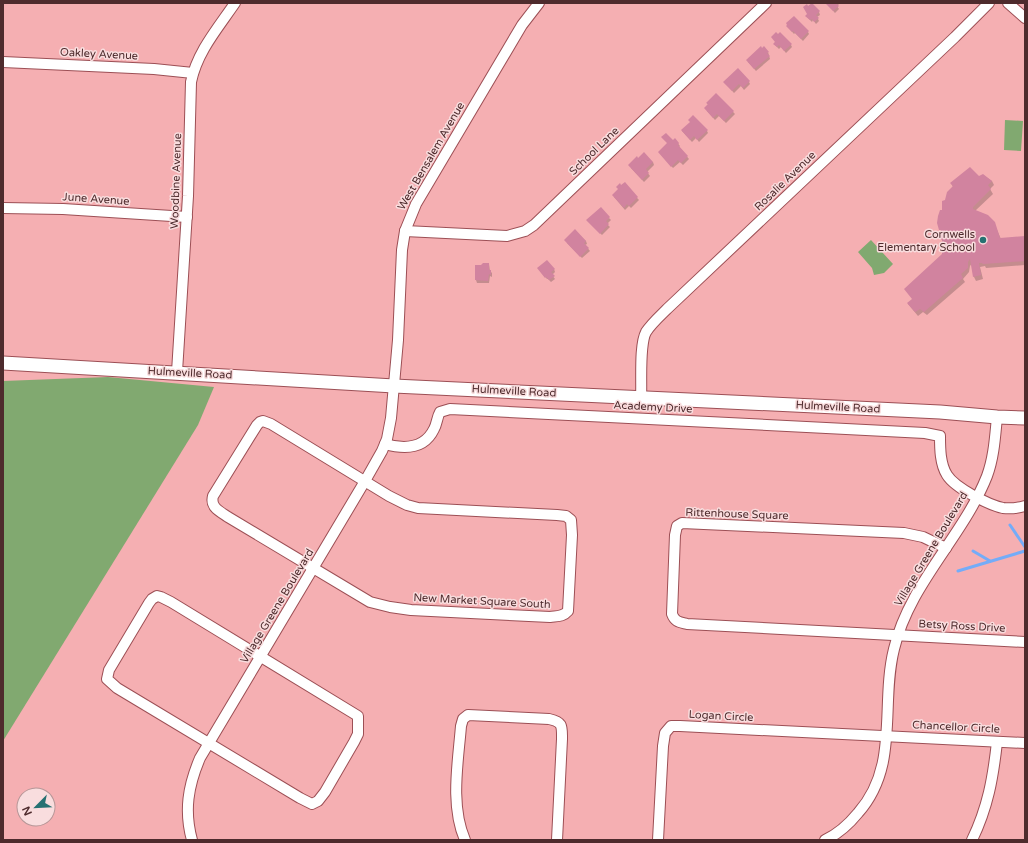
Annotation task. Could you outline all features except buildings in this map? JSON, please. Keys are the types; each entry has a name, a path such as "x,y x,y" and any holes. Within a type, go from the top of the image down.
{"main road":[{"name":"Hulmeville Road","path":"3,363 177,372 394,386 940,412 1025,418"}],"street":[{"name":"Woodbine Avenue","path":"177,372 187,216 191,82 200,56 235,3"},
{"name":"West Bensalem Avenue","path":"394,386 398,340 402,250 405,230 416,204 522,25 539,3"},
{"name":"School Lane","path":"405,230 507,236 525,231 534,225 766,3"},
{"name":"Rosalie Avenue","path":"641,398 644,337 651,325 989,3"},
{"path":"1008,3 1025,18"},
{"name":"Oakley Avenue","path":"3,62 154,69 193,73"},
{"name":"June Avenue","path":"3,208 63,209 187,216"},
{"name":"Village Greene Boulevard","path":"192,840 188,821 188,799 192,776 208,743 365,481 385,444 391,418 394,386"},
{"name":"Academy Drive","path":"385,444 404,448 412,447 423,442 434,431 440,412 450,410 917,433 940,436 942,459 947,475 959,488 978,497"},
{"name":"Village Greene Boulevard","path":"825,840 836,834 850,822 866,805 872,794 883,766 890,668 898,634 912,601 978,497 990,465 995,443 997,417"},
{"path":"313,568 216,509 212,501 213,496 257,425 264,421 365,481"},
{"name":"New Market Square South","path":"313,568 370,602 390,607 550,617 565,615 568,611 572,535 571,520 569,518 557,515 418,508 398,501 365,481"},
{"path":"978,497 1003,508 1025,506"},
{"name":"Rittenhouse Square","path":"898,634 687,624 676,622 672,614 672,603 675,535 677,526 682,523 698,523 904,533 923,537 946,548"},
{"path":"156,596 161,597 261,656 358,716 358,734 325,792 314,803 309,803 208,743 117,688 107,679 109,670 148,603 156,596"},
{"name":"Betsy Ross Drive","path":"898,634 1025,642"},
{"path":"465,840 457,808 456,795 461,726 463,718 468,715 549,719 560,723 562,726 562,739 557,840"},
{"name":"Logan Circle","path":"658,840 663,746 665,733 671,726 886,736"},
{"name":"Chancellor Circle","path":"886,736 1025,743"},
{"path":"972,840 984,813 991,789 997,742"}],"green space":[{"path":"1005,120 1023,121 1021,151 1004,150"},
{"path":"871,240 893,264 884,273 874,275 872,268 858,252"},
{"path":"108,377 214,387 198,425 3,741 3,381"}],"waterway":[{"path":"1010,525 1025,547"},
{"path":"973,551 990,561"},
{"path":"958,571 1025,551"}],"place":[{"name":"Cornwells Elementary School","path":"983,240"}]}
